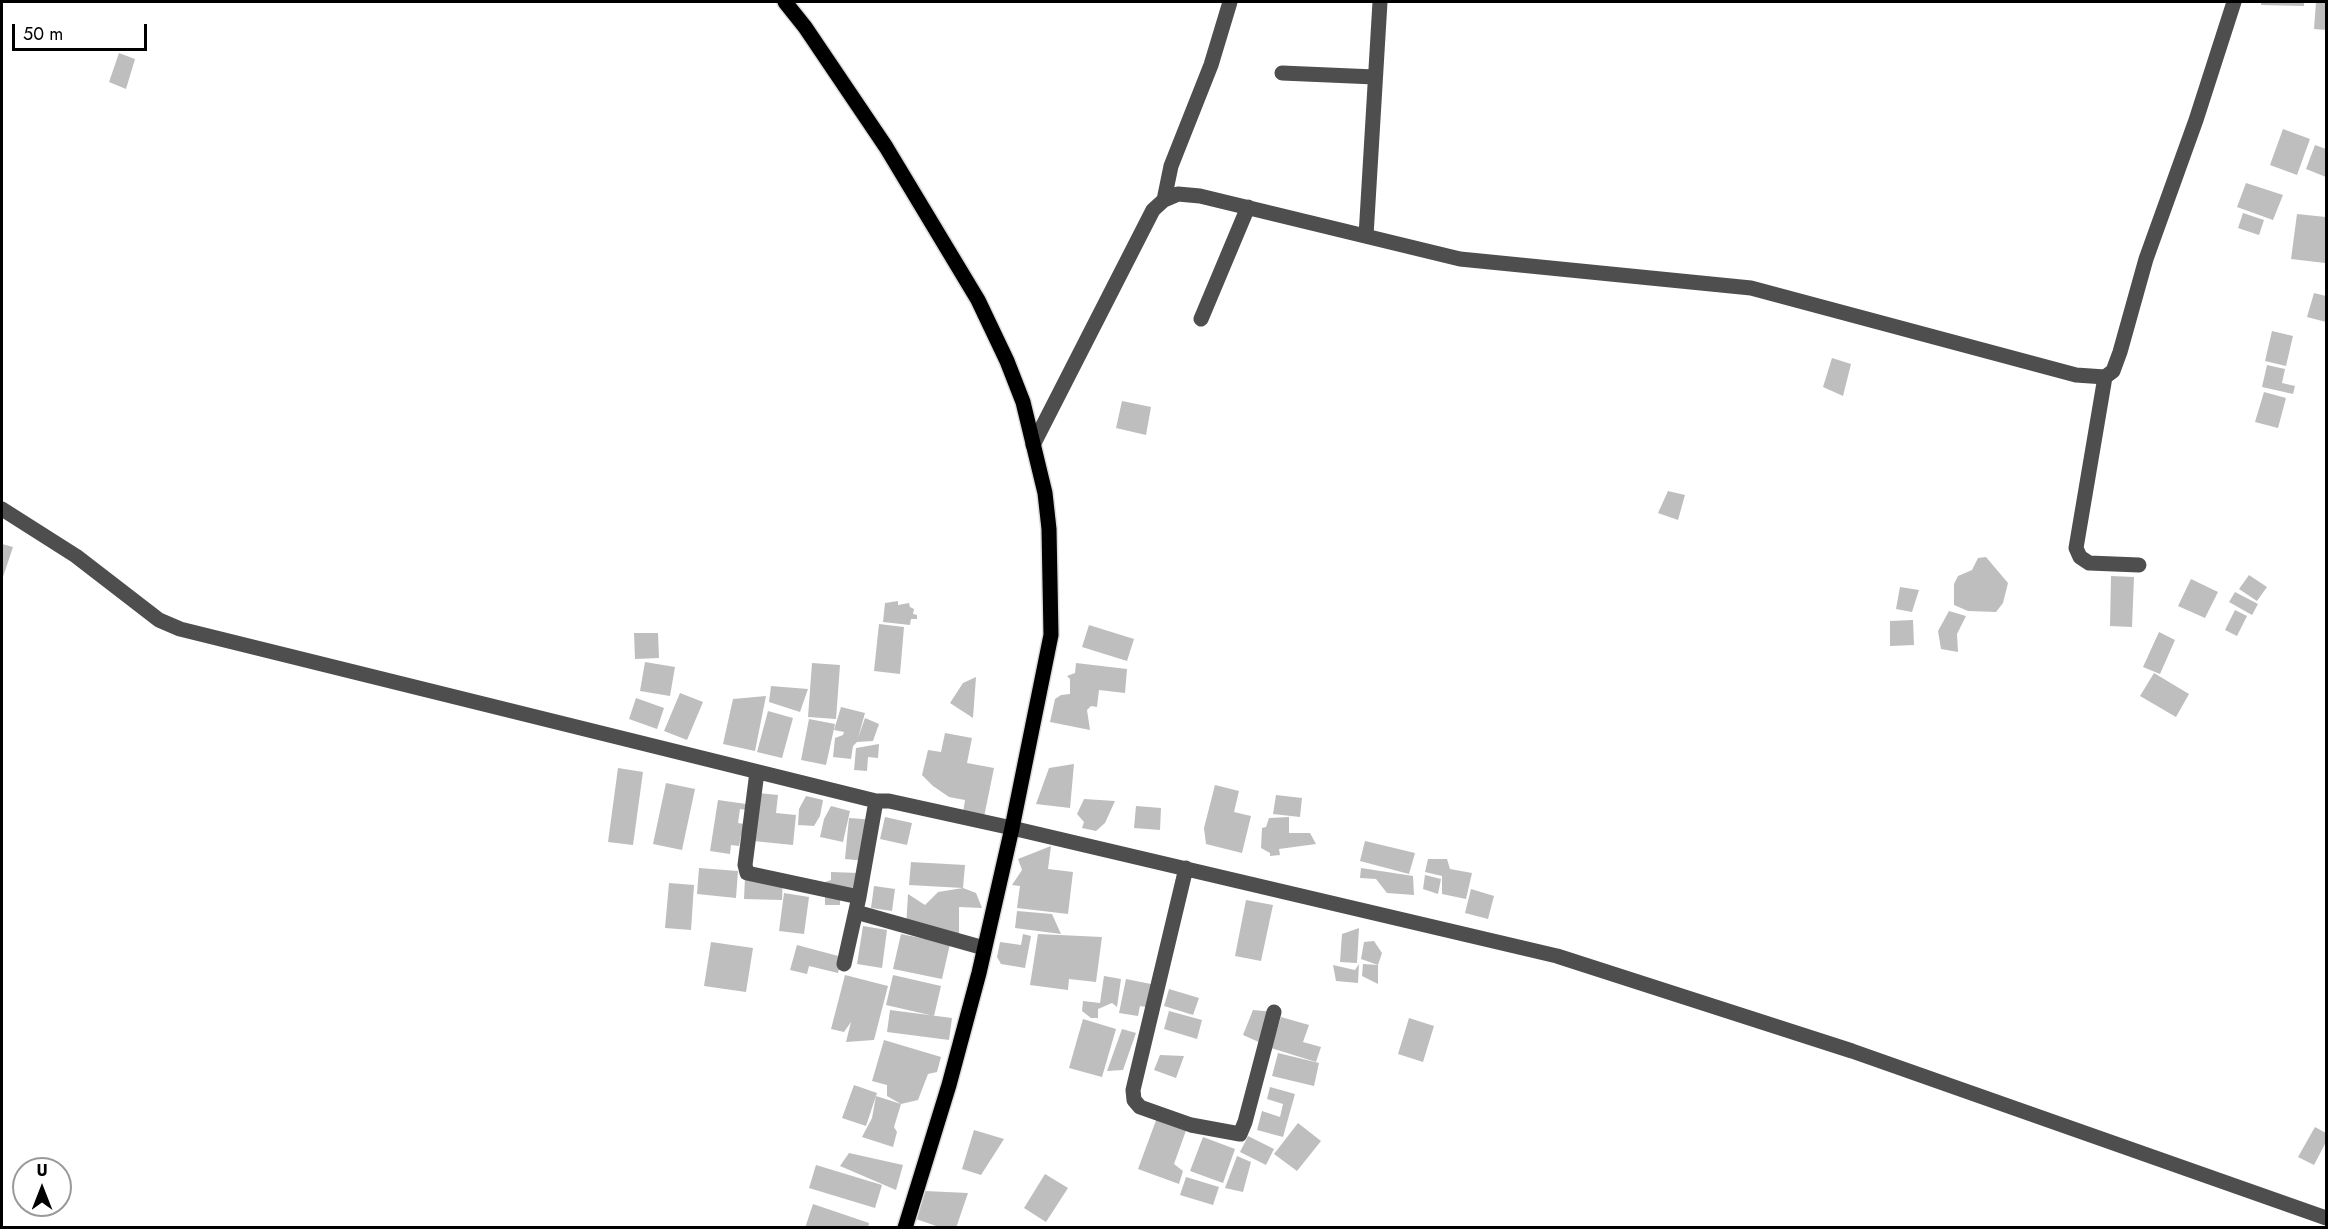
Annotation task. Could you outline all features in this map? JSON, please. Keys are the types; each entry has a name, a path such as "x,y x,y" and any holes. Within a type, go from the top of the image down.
{"main road":[{"path":"785,2 805,27 886,147 978,300 1007,361 1023,402 1045,493 1049,529 1051,635 1012,828 949,1085 905,1227"}],"street":[{"path":"1164,200 1171,166 1211,65 1230,2"},
{"path":"1366,236 1380,2"},
{"path":"2139,565 2089,563 2080,557 2076,548 2105,377 2113,371 2120,352 2146,259 2196,120 2234,2"},
{"path":"1282,73 1375,77"},
{"path":"1033,445 1153,210 1170,196 1183,194 1248,207 1460,260 1751,288 2065,372 2105,377"},
{"path":"1201,319 1248,207"},
{"path":"2,509 76,556 159,620 180,629 876,801 889,801 1012,828 1557,956 1852,1051 2326,1218"},
{"path":"757,772 745,865 747,873 859,897"},
{"path":"844,964 859,897 876,801"},
{"path":"1186,868 1133,1089 1134,1100 1140,1107 1191,1125 1240,1134 1274,1012"},
{"path":"856,912 984,948"}],"building":[{"path":"2261,2 2304,2 2304,6 2261,5"},
{"path":"2316,2 2326,2 2326,30 2314,29"},
{"path":"119,53 135,59 126,89 109,82"},
{"path":"2283,129 2310,139 2297,175 2270,165"},
{"path":"2315,145 2326,149 2326,177 2306,169"},
{"path":"2246,183 2283,195 2273,220 2237,207"},
{"path":"2243,213 2264,220 2259,235 2238,228"},
{"path":"2297,214 2326,217 2325,263 2291,259"},
{"path":"2314,293 2326,296 2326,322 2307,317"},
{"path":"2272,331 2293,336 2286,366 2265,361"},
{"path":"1832,358 1851,364 1843,396 1823,387"},
{"path":"2267,365 2285,369 2282,383 2295,386 2293,394 2262,387"},
{"path":"2264,392 2286,398 2278,428 2255,422"},
{"path":"1122,401 1151,407 1146,435 1116,428"},
{"path":"1668,491 1685,495 1678,520 1658,513"},
{"path":"2,544 13,547 2,580"},
{"path":"1986,557 2008,583 2003,603 1996,612 1968,611 1954,605 1954,584 1958,576 1972,570 1978,558"},
{"path":"2249,575 2267,587 2257,601 2239,589"},
{"path":"2111,576 2134,577 2132,627 2110,626"},
{"path":"2191,579 2218,592 2205,618 2178,606"},
{"path":"1900,587 1919,590 1912,612 1896,609"},
{"path":"2235,592 2258,604 2252,615 2229,602"},
{"path":"898,601 898,605 909,603 914,609 913,614 917,615 917,619 911,619 910,625 883,622 885,603"},
{"path":"2235,610 2247,616 2237,636 2225,630"},
{"path":"1949,611 1966,616 1957,634 1958,652 1941,649 1938,631"},
{"path":"1913,620 1914,645 1890,646 1890,621"},
{"path":"879,624 904,627 900,674 874,671"},
{"path":"1089,625 1134,639 1127,661 1082,647"},
{"path":"2159,632 2175,640 2160,674 2143,667"},
{"path":"634,633 658,633 659,658 635,659"},
{"path":"645,662 675,667 670,696 640,691"},
{"path":"812,663 840,665 836,719 808,717"},
{"path":"1076,663 1127,669 1125,693 1099,690 1097,707 1091,706 1087,710 1090,730 1050,722 1055,699 1061,695 1070,694 1070,679 1067,676 1075,673"},
{"path":"2154,673 2189,694 2176,717 2140,696"},
{"path":"976,677 973,718 950,703 963,683"},
{"path":"771,686 808,689 800,712 769,702"},
{"path":"680,693 703,702 687,740 664,731"},
{"path":"766,696 755,751 723,744 733,699"},
{"path":"636,698 664,708 657,729 629,719"},
{"path":"841,707 865,713 858,738 865,718 879,724 873,741 857,742 853,746 851,759 833,757 835,738 843,735 844,732 834,730"},
{"path":"768,711 793,718 782,758 757,752"},
{"path":"809,719 835,724 826,765 801,760"},
{"path":"945,733 972,738 967,763 994,768 984,817 963,813 965,800 949,797 922,775 928,750 941,752"},
{"path":"879,744 878,758 868,757 867,771 854,770 856,748"},
{"path":"1074,764 1070,808 1036,804 1049,768"},
{"path":"618,768 643,772 633,845 608,842"},
{"path":"666,783 695,789 682,850 653,844"},
{"path":"1215,785 1239,791 1234,812 1251,816 1242,853 1206,844 1204,828"},
{"path":"758,793 778,795 776,813 796,815 793,845 753,841"},
{"path":"1276,795 1302,798 1300,817 1273,814"},
{"path":"806,796 823,800 820,816 814,826 798,825 799,809"},
{"path":"1084,799 1115,801 1105,823 1096,831 1082,828 1084,822 1077,814"},
{"path":"718,800 746,804 747,810 740,809 738,823 744,824 747,836 741,835 739,846 731,845 730,854 710,851"},
{"path":"831,806 850,811 843,842 820,837 824,819"},
{"path":"1136,806 1161,808 1160,830 1134,828"},
{"path":"885,817 912,823 907,845 880,839"},
{"path":"1289,817 1289,833 1310,833 1316,844 1279,849 1280,855 1270,856 1270,853 1261,848 1262,828 1266,827 1269,818"},
{"path":"849,818 877,820 867,861 845,859"},
{"path":"1365,841 1415,853 1409,874 1360,861"},
{"path":"1051,846 1048,869 1073,872 1068,914 1017,908 1020,886 1012,885 1022,870 1018,859"},
{"path":"1428,859 1447,859 1450,869 1472,873 1466,899 1442,894 1442,876 1425,872"},
{"path":"911,862 965,865 963,888 909,885"},
{"path":"699,868 738,871 736,898 697,894"},
{"path":"1361,868 1413,876 1414,895 1387,893 1376,879 1360,878"},
{"path":"831,872 859,873 858,900 840,900 840,905 825,905 825,882 831,880"},
{"path":"1425,875 1441,879 1438,894 1423,889"},
{"path":"745,877 783,878 782,900 744,899"},
{"path":"669,883 694,885 691,930 665,928"},
{"path":"874,886 895,889 892,911 871,908"},
{"path":"963,888 976,893 982,908 959,907 959,937 906,928 908,894 925,905 938,892"},
{"path":"1471,889 1494,896 1488,919 1465,913"},
{"path":"784,893 809,897 804,934 779,931"},
{"path":"1246,900 1273,905 1261,961 1235,956"},
{"path":"1017,911 1052,914 1061,934 1015,928"},
{"path":"863,926 887,930 882,968 857,964"},
{"path":"1359,928 1357,963 1340,962 1342,934"},
{"path":"901,934 950,944 942,979 893,969"},
{"path":"1023,934 1031,936 1025,968 1001,964 997,957 1000,942 1021,945"},
{"path":"1038,934 1102,937 1096,982 1069,979 1068,990 1030,985"},
{"path":"1374,941 1382,953 1378,965 1361,959 1364,942"},
{"path":"711,942 753,948 746,992 704,986"},
{"path":"797,945 842,957 838,973 809,966 807,974 790,970"},
{"path":"1359,964 1358,983 1336,981 1333,965 1355,970"},
{"path":"1363,964 1378,965 1378,984 1362,976"},
{"path":"845,975 888,986 874,1040 846,1042 851,1022 844,1032 831,1029"},
{"path":"893,975 941,986 934,1016 886,1005"},
{"path":"1104,976 1121,979 1117,1007 1112,1003 1098,1009 1098,1018 1091,1018 1082,1011 1083,1001 1100,1003"},
{"path":"1126,979 1156,985 1151,1008 1140,1006 1138,1016 1119,1013"},
{"path":"1169,989 1199,998 1193,1015 1164,1006"},
{"path":"890,1010 952,1018 949,1040 887,1032"},
{"path":"1253,1010 1274,1012 1261,1043 1243,1035"},
{"path":"1169,1011 1202,1020 1197,1039 1164,1029"},
{"path":"1281,1017 1309,1025 1303,1042 1321,1047 1316,1062 1271,1048"},
{"path":"1409,1018 1434,1026 1423,1062 1398,1054"},
{"path":"1083,1019 1116,1029 1102,1077 1069,1068"},
{"path":"1122,1029 1136,1033 1123,1070 1107,1071"},
{"path":"884,1040 941,1057 937,1072 928,1074 918,1100 901,1104 887,1096 887,1085 872,1081"},
{"path":"1278,1053 1319,1063 1314,1086 1272,1076"},
{"path":"1160,1055 1184,1056 1176,1078 1154,1070"},
{"path":"854,1085 877,1093 866,1126 842,1118"},
{"path":"1270,1087 1295,1094 1283,1137 1257,1130 1262,1111 1280,1117 1283,1104 1267,1099"},
{"path":"876,1096 901,1104 894,1127 897,1132 893,1147 862,1137 872,1118"},
{"path":"1158,1115 1188,1125 1174,1164 1183,1171 1179,1184 1138,1169"},
{"path":"1298,1123 1321,1141 1297,1171 1274,1154"},
{"path":"2315,1127 2326,1133 2326,1142 2314,1165 2298,1157"},
{"path":"974,1130 1004,1139 981,1175 962,1169"},
{"path":"1248,1136 1274,1149 1266,1165 1240,1152"},
{"path":"1203,1137 1235,1149 1223,1183 1190,1171"},
{"path":"849,1153 903,1165 896,1190 840,1166"},
{"path":"1237,1156 1251,1162 1243,1192 1225,1188"},
{"path":"816,1165 882,1185 875,1208 809,1188"},
{"path":"1045,1174 1068,1188 1046,1222 1024,1208"},
{"path":"1186,1177 1219,1187 1213,1205 1180,1195"},
{"path":"925,1191 968,1193 956,1228 942,1228 916,1219"},
{"path":"813,1204 869,1223 868,1228 805,1228"}]}
